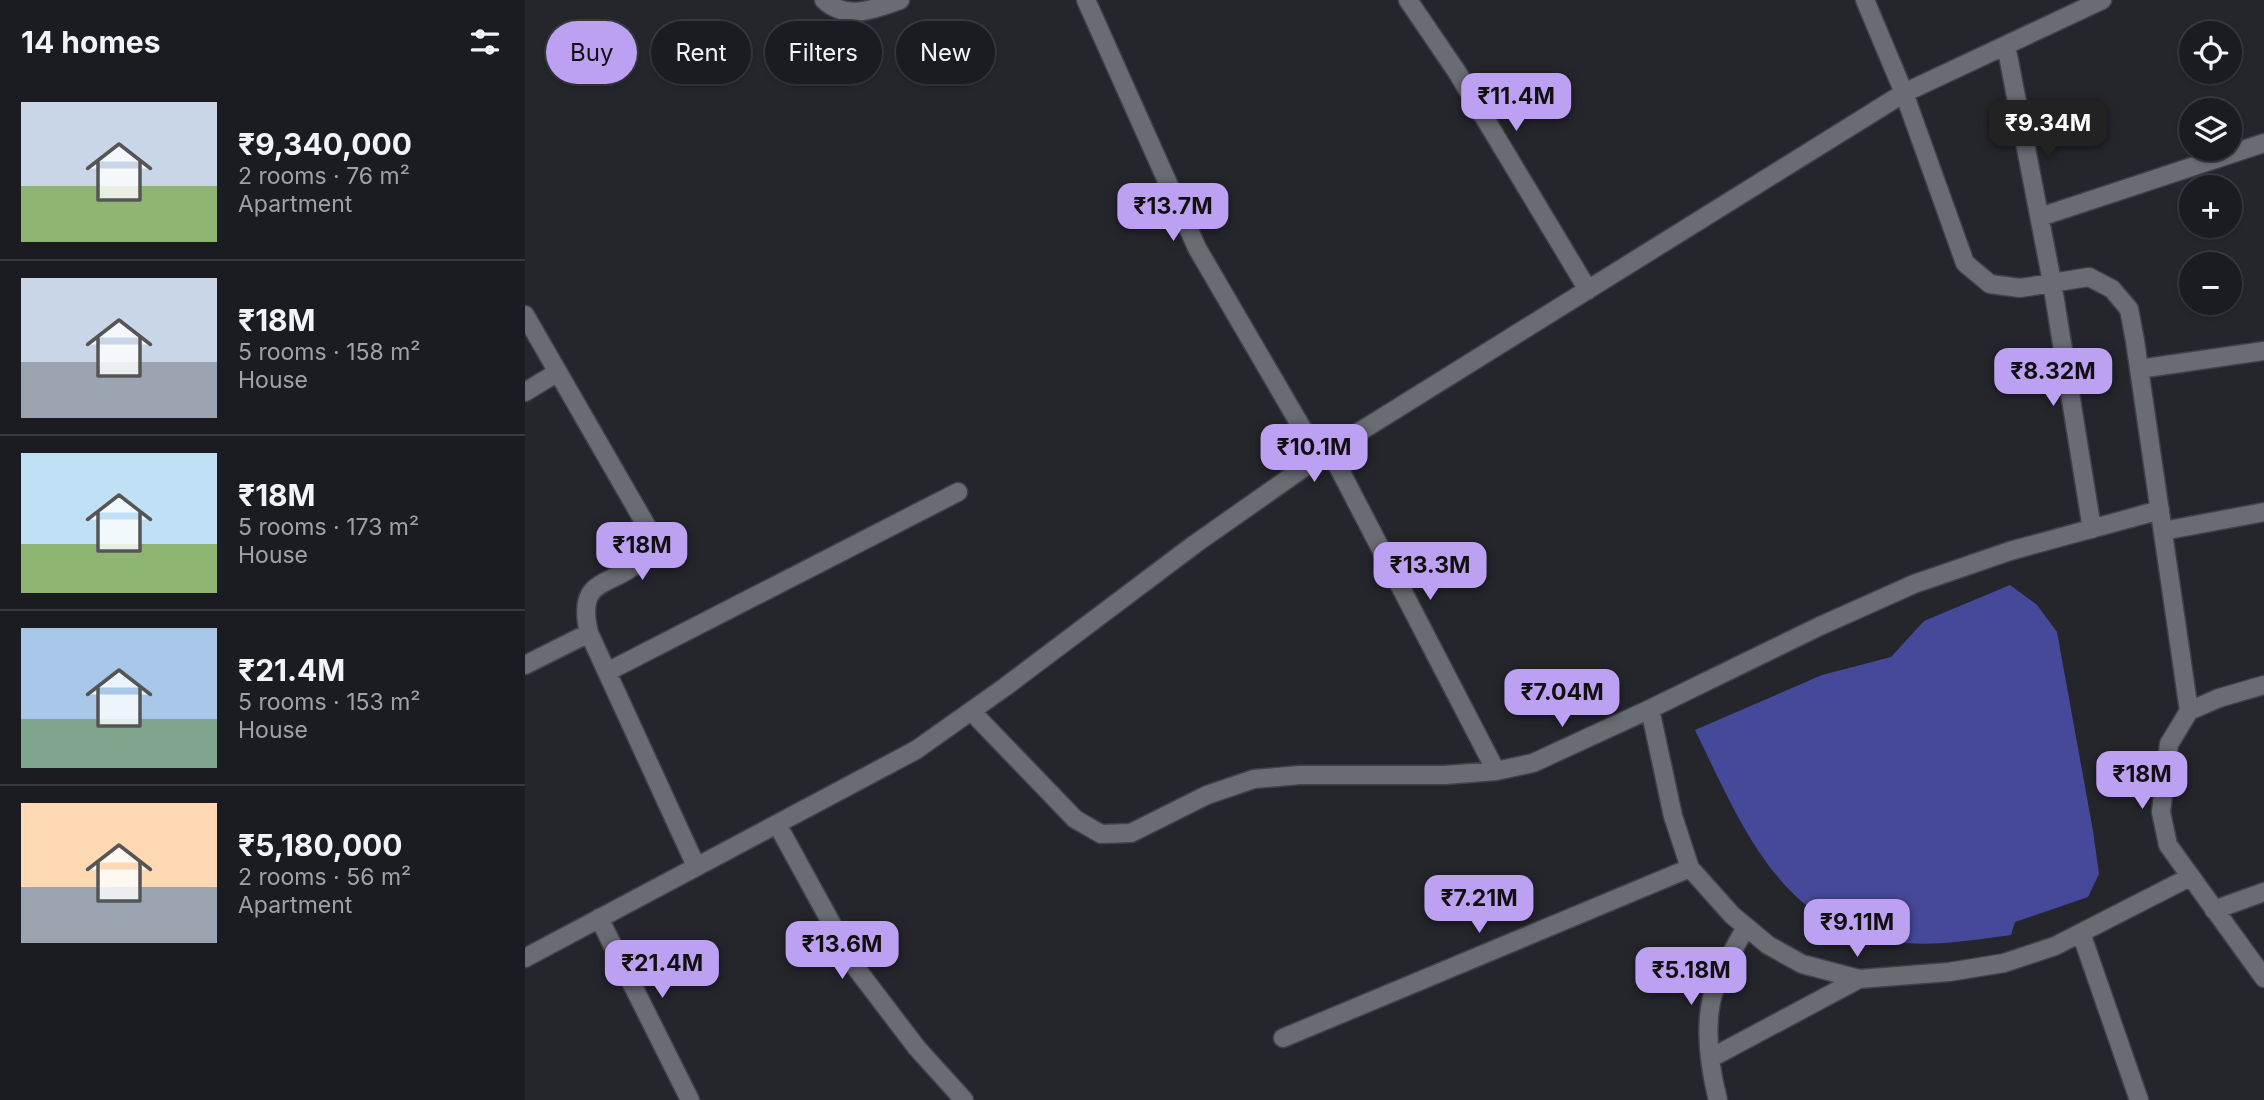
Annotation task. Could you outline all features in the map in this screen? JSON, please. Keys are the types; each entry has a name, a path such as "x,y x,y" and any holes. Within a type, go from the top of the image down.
{"street":[{"path":"824,0 832,8 860,12 900,0"},
{"path":"1086,0 1197,248 1325,454 1496,771"},
{"path":"1408,0 1457,72 1588,290"},
{"path":"1865,0 1904,93 1965,262 1990,284 2020,288 2089,277 2112,289 2129,309 2189,711"},
{"path":"525,958 916,750 1195,544 1325,454 1904,93 2102,0"},
{"path":"2006,45 2052,282 2092,528"},
{"path":"2040,217 2264,143"},
{"path":"525,314 646,525 651,544 643,557 596,586 586,600 585,614 589,633 696,866"},
{"path":"2139,369 2264,351"},
{"path":"525,392 558,372"},
{"path":"607,672 958,492"},
{"path":"971,711 1075,820 1101,834 1131,833 1207,795 1254,779 1300,775 1445,775 1496,771 1533,762 1914,584 1958,568 2160,510"},
{"path":"2163,531 2264,512"},
{"path":"525,665 589,633"},
{"path":"2264,685 2219,698 2189,711 2168,744 2161,812 2168,845 2264,978"},
{"path":"1650,709 1673,816 1690,868 1732,915 1768,944 1802,964 1859,979 1949,972 2004,963 2055,946 2190,877"},
{"path":"777,824 856,968 917,1048 964,1100"},
{"path":"1283,1038 1690,868"},
{"path":"2214,910 2264,892"},
{"path":"599,918 690,1100"},
{"path":"1718,1100 1708,1035 1711,999 1746,927"},
{"path":"2081,933 2139,1100"},
{"path":"1711,1058 1859,979"}],"shaded area":[{"path":"2010,585 2037,605 2057,632 2099,874 2088,897 2015,922 2011,935 1967,941 1909,943 1854,933 1821,916 1792,893 1768,865 1729,800 1695,730 1822,675 1891,657 1924,621"}]}
